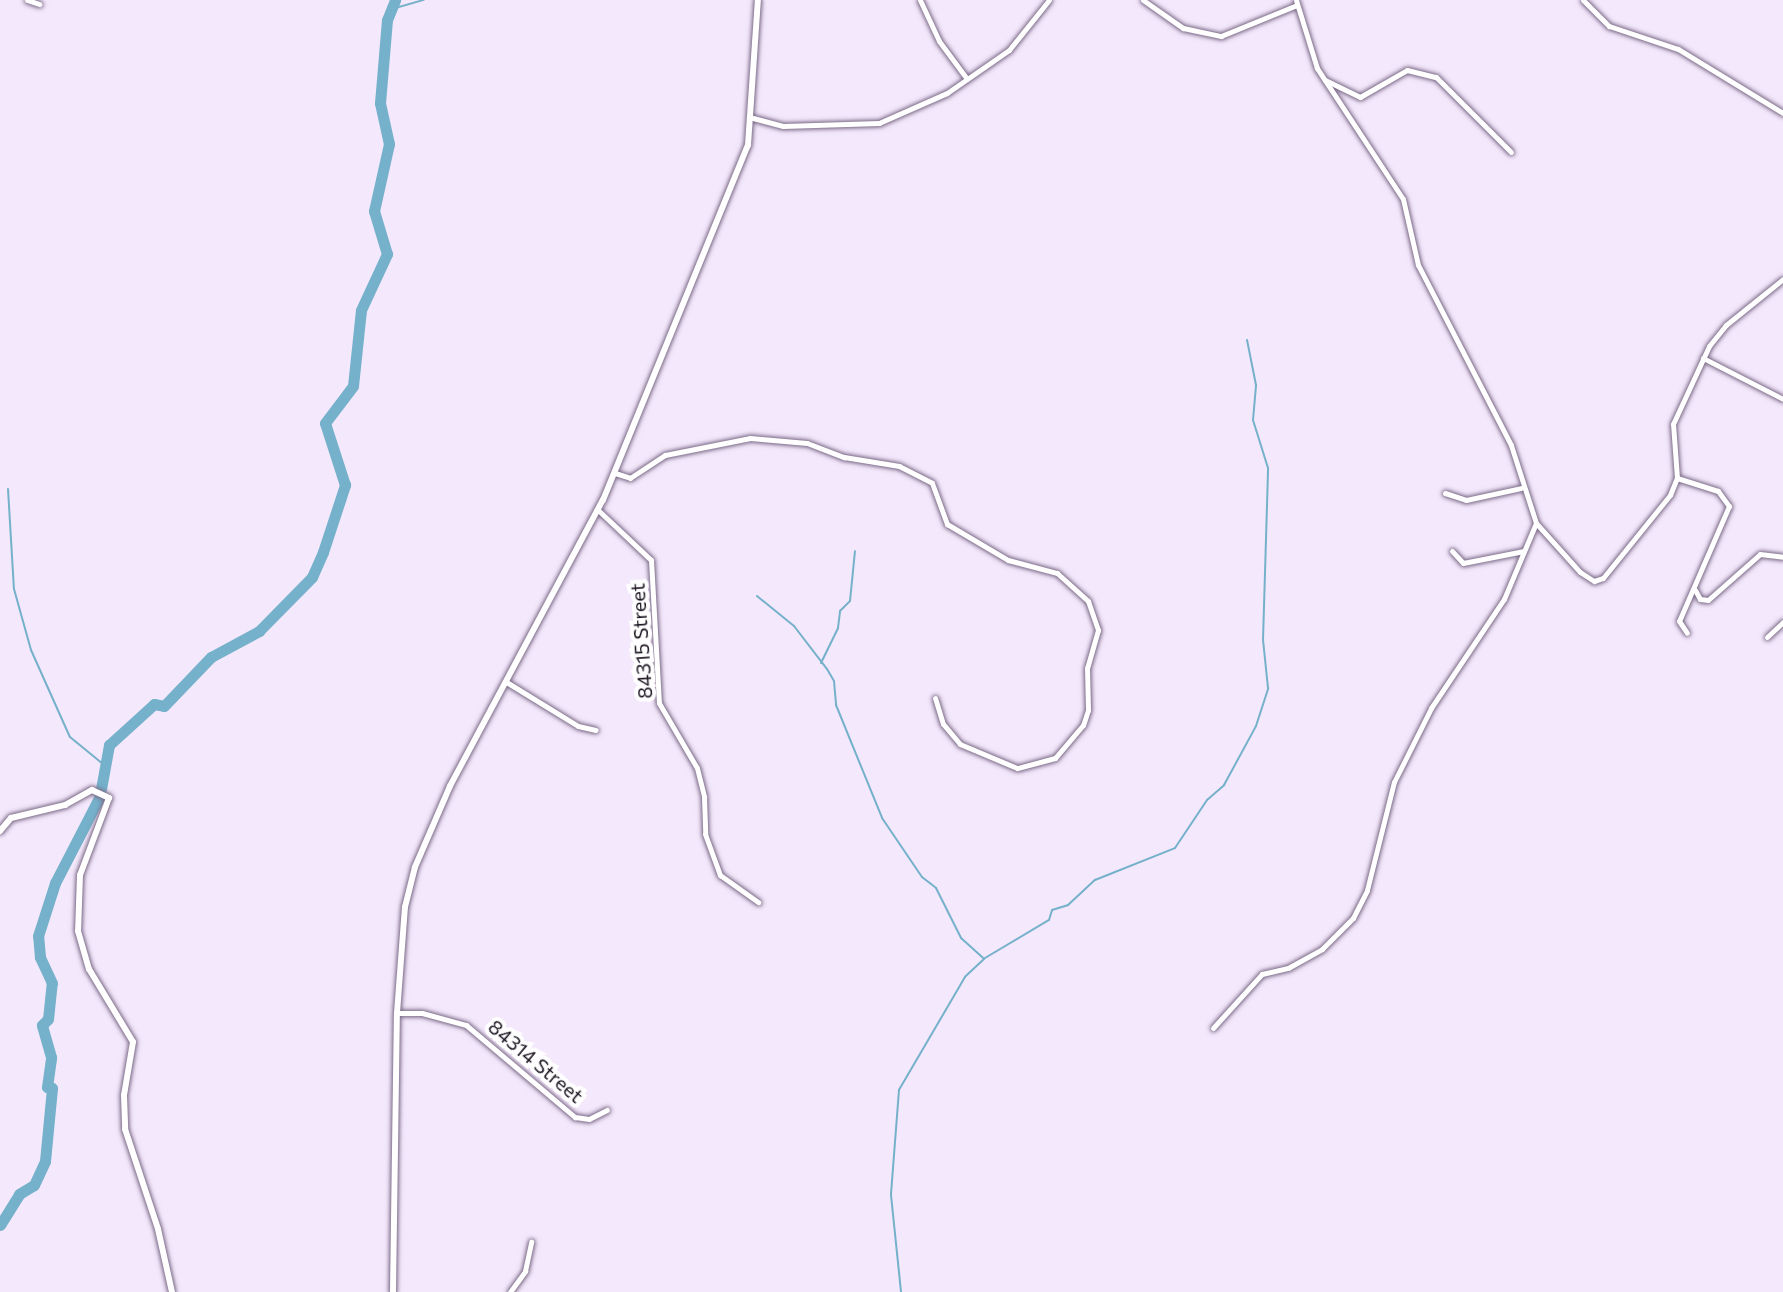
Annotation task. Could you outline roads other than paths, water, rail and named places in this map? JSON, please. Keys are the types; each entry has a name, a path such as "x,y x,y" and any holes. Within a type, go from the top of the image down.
{"street":[{"path":"27,0 39,4"},
{"path":"393,1292 397,1013 405,907 415,867 450,786 508,683 598,510 748,145 753,118 758,0"},
{"path":"920,0 933,32 967,79"},
{"path":"753,118 783,126 868,126 947,93 1017,44 1049,0"},
{"path":"1143,0 1183,28 1221,36 1297,2 1308,51 1323,79 1403,199 1418,265 1511,445 1521,488 1536,523 1580,572 1599,581 1661,512 1677,478 1673,424 1703,358 1726,325 1783,279"},
{"path":"1583,0 1609,26 1678,49 1783,113"},
{"path":"1323,79 1360,97 1407,70 1436,77 1511,152"},
{"path":"1703,358 1783,399"},
{"path":"615,473 630,478 665,455 750,438 807,443 844,457 899,466 932,483 947,524 1008,560 1057,573 1088,601 1098,630 1087,668 1088,710 1083,725 1055,758 1017,768 960,744 943,724 935,698"},
{"path":"1677,478 1718,491 1729,506 1679,621 1687,633"},
{"path":"1445,493 1466,500 1521,488"},
{"name":"84315 Street","path":"598,510 651,560 659,703 697,768 704,797 705,834 720,875 758,902"},
{"path":"1213,1028 1262,974 1288,968 1322,949 1353,918 1367,890 1399,769 1435,700 1504,599 1536,523"},
{"path":"1452,551 1463,563 1524,551"},
{"path":"1694,589 1700,599 1708,600 1760,554 1783,557"},
{"path":"1767,637 1783,622"},
{"path":"508,683 578,726 596,730"},
{"path":"0,831 11,818 65,805 92,790 109,798 80,875 78,931 89,969 111,999 136,1051 124,1095 125,1129 158,1229 172,1292"},
{"name":"84314 Street","path":"397,1013 422,1013 466,1025 575,1117 589,1119 607,1110"},
{"path":"510,1292 525,1271 531,1242"}],"waterway":[{"path":"101,789 109,745 154,704 164,706 211,657 259,631 312,577 323,552 345,485 325,423 353,386 361,310 387,254 374,211 389,144 380,103 387,20 395,0"},
{"path":"392,9 424,0"},
{"path":"985,958 1049,920 1052,910 1068,905 1095,880 1175,848 1207,800 1224,785 1256,726 1268,688 1263,640 1268,468 1253,420 1256,385 1247,340"},
{"path":"8,489 14,589 31,650 70,737 103,764"},
{"path":"821,663 838,628 840,611 850,601 855,551"},
{"path":"757,596 794,626 827,669 834,681 836,705 882,818 922,877 936,888 961,938 984,959 965,977 899,1090 891,1195 901,1292"},
{"path":"0,1225 19,1194 34,1185 45,1161 52,1088 47,1087 51,1057 42,1025 48,1019 52,983 40,957 38,936 55,883 100,796"}]}
